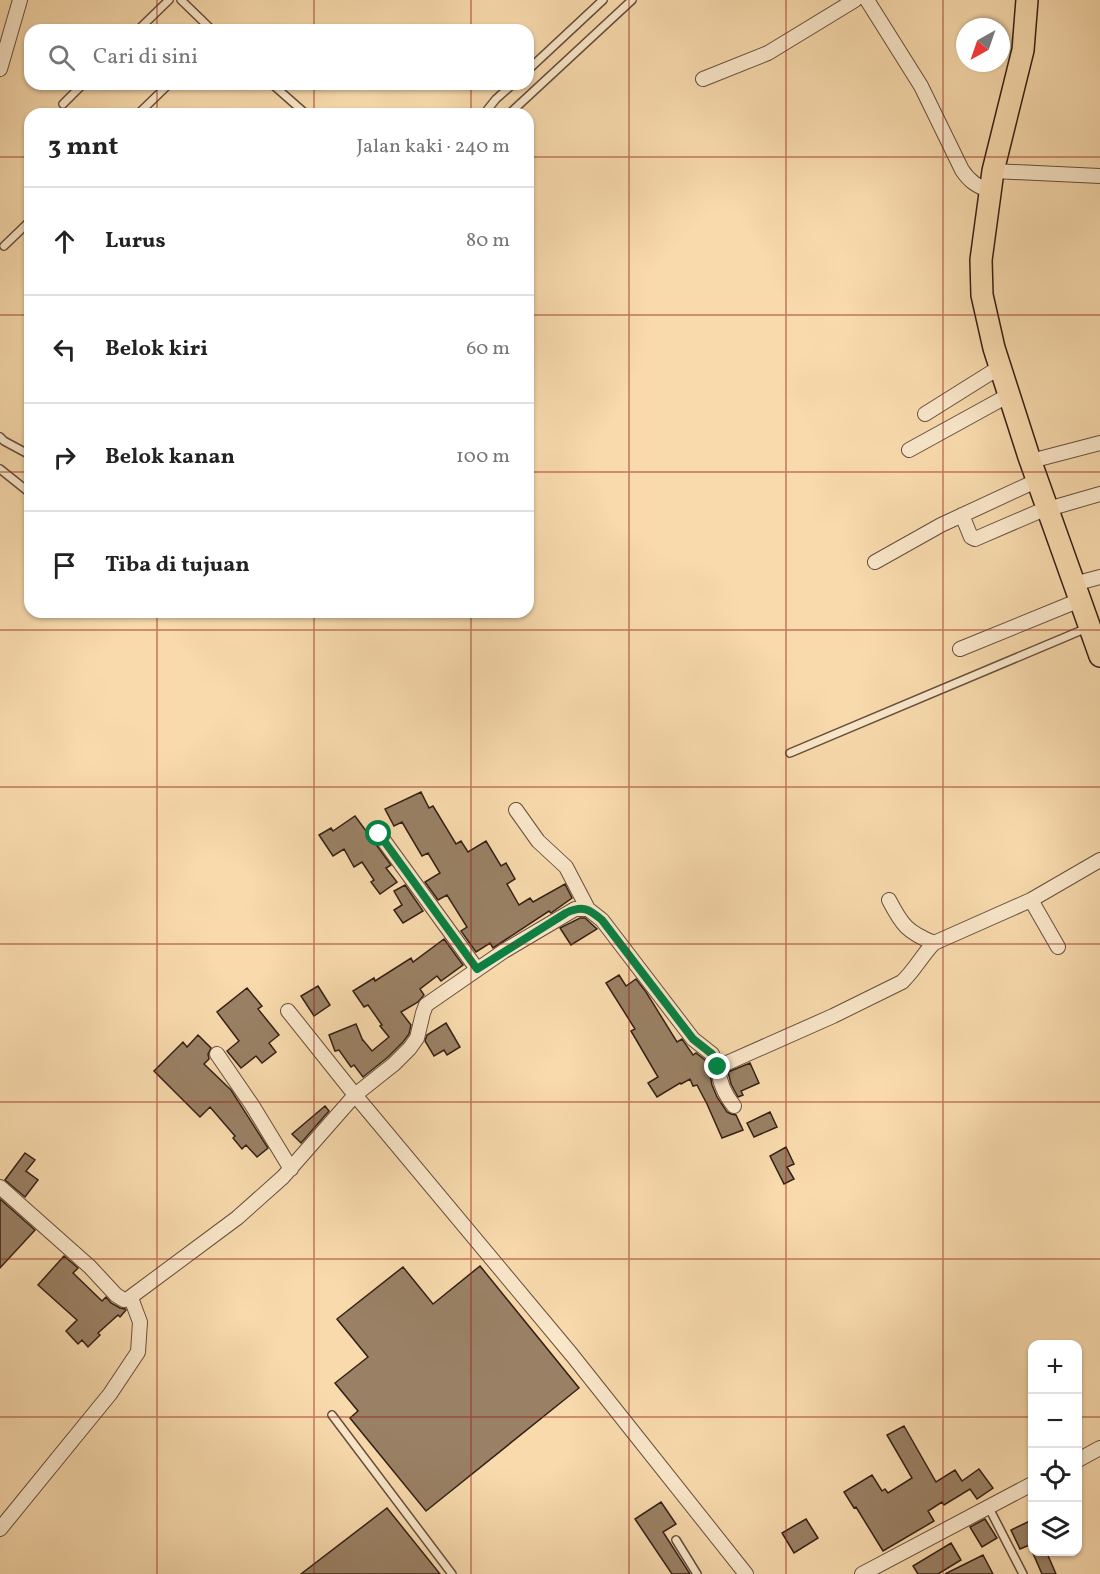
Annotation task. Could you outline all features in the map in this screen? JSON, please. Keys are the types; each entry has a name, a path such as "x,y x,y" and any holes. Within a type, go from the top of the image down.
{"main road":[{"path":"1027,0 1023,50 992,181 983,238 980,278 982,296 994,348 1009,395 1100,656"}],"street":[{"path":"0,69 20,0"},
{"path":"703,79 768,53 855,0"},
{"path":"867,0 921,86 968,179 976,185 992,181 1100,176"},
{"path":"925,414 1000,367"},
{"path":"909,450 1009,395"},
{"path":"875,562 962,515 1034,470 1100,443"},
{"path":"962,515 971,537 975,539 1047,508 1100,494"},
{"path":"960,649 1077,592 1100,577"},
{"path":"516,810 538,841 566,867 588,909 602,920 693,1039 712,1054 718,1067 719,1078 734,1106"},
{"path":"379,834 477,969"},
{"path":"718,1067 833,1016 902,981 934,943 1032,900 1100,860"},
{"path":"889,900 909,930 934,943"},
{"path":"1032,900 1058,947"},
{"path":"0,1187 90,1268 116,1295 124,1300 131,1298 237,1218 291,1169 355,1095 410,1048 417,1038 426,1005 477,969 566,913 575,909 588,909"},
{"path":"288,1011 355,1095 572,1355 746,1574"},
{"path":"217,1054 252,1105 291,1169"},
{"path":"0,1529 110,1394 138,1352 140,1322 131,1298"},
{"path":"1082,1457 1100,1448"},
{"path":"862,1574 1028,1486"}],"lane":[{"path":"144,24 169,0"},
{"path":"181,0 206,24"},
{"path":"534,64 603,0"},
{"path":"516,108 632,0"},
{"path":"63,104 77,90"},
{"path":"144,108 163,90"},
{"path":"279,90 299,108"},
{"path":"489,108 506,90"},
{"path":"4,246 24,227"},
{"path":"1,442 24,452"},
{"path":"0,469 24,488"},
{"path":"790,753 1089,627"},
{"path":"333,1415 452,1574"},
{"path":"988,1508 1023,1574"},
{"path":"676,1540 697,1574"}],"building":[{"path":"421,792 429,808 433,806 456,844 461,841 468,852 486,841 501,866 506,863 515,879 507,884 519,905 530,898 533,902 565,884 572,898 493,948 490,943 476,952 461,931 467,927 447,895 438,900 425,882 440,873 428,853 422,856 402,822 394,826 385,809"},
{"path":"355,816 391,865 386,868 397,882 380,894 371,882 374,880 362,862 354,867 344,849 333,856 319,835 331,828 333,831"},
{"path":"405,885 423,911 403,923 394,910 402,905 394,891"},
{"path":"580,918 585,918 597,929 571,945 560,928"},
{"path":"444,939 463,965 441,981 437,976 420,989 424,995 418,1002 401,1012 411,1025 409,1034 388,1057 363,1077 354,1065 351,1067 339,1050 335,1051 329,1035 356,1024 363,1041 372,1051 389,1037 368,1005 364,1007 353,991 374,978 375,981 411,958 413,962"},
{"path":"619,975 626,986 636,979 677,1042 682,1039 693,1055 696,1053 705,1060 717,1097 727,1112 736,1115 743,1130 722,1138 697,1085 693,1086 690,1079 657,1097 648,1083 658,1077 631,1031 635,1029 606,983"},
{"path":"318,986 330,1005 314,1016 301,996"},
{"path":"247,988 262,1006 258,1009 279,1035 269,1043 276,1052 262,1063 256,1056 241,1068 227,1051 239,1041 217,1012"},
{"path":"446,1023 460,1047 447,1055 444,1050 434,1056 425,1041 427,1035"},
{"path":"198,1035 211,1048 208,1054 209,1059 204,1064 231,1090 268,1148 257,1157 246,1145 242,1149 233,1138 235,1136 210,1107 200,1117 154,1071 183,1042 187,1047"},
{"path":"750,1063 759,1083 741,1091 743,1095 738,1097 728,1072"},
{"path":"325,1106 329,1111 301,1143 292,1134"},
{"path":"770,1112 777,1127 754,1137 747,1123"},
{"path":"786,1147 794,1164 787,1167 794,1179 784,1184 770,1156"},
{"path":"25,1153 35,1160 26,1171 38,1180 25,1197 5,1180"},
{"path":"0,1199 35,1230 0,1268"},
{"path":"64,1256 78,1268 73,1273 102,1301 106,1297 111,1303 126,1310 98,1333 100,1335 88,1347 82,1340 78,1344 66,1331 77,1320 38,1285"},
{"path":"480,1266 579,1388 426,1511 350,1418 358,1411 335,1383 368,1357 337,1319 403,1267 433,1304"},
{"path":"904,1426 936,1482 955,1470 962,1481 979,1469 993,1488 977,1499 970,1489 944,1505 942,1502 928,1511 934,1521 883,1551 844,1492 872,1475 882,1491 885,1489 888,1493 912,1478 887,1435"},
{"path":"661,1502 676,1524 663,1532 690,1574 672,1574 635,1519"},
{"path":"387,1508 440,1574 301,1574"},
{"path":"806,1519 818,1538 794,1553 782,1533"},
{"path":"985,1519 997,1538 982,1547 970,1527"},
{"path":"1028,1522 1028,1546 1020,1549 1011,1530"},
{"path":"951,1543 961,1560 938,1574 918,1574 913,1566"},
{"path":"983,1555 993,1574 945,1574"},
{"path":"1034,1556 1048,1556 1056,1574 1042,1574"}],"route":[{"path":"379,834 477,969 566,913 575,909 588,909 593,912 602,920 693,1039 712,1054 718,1067"}]}
